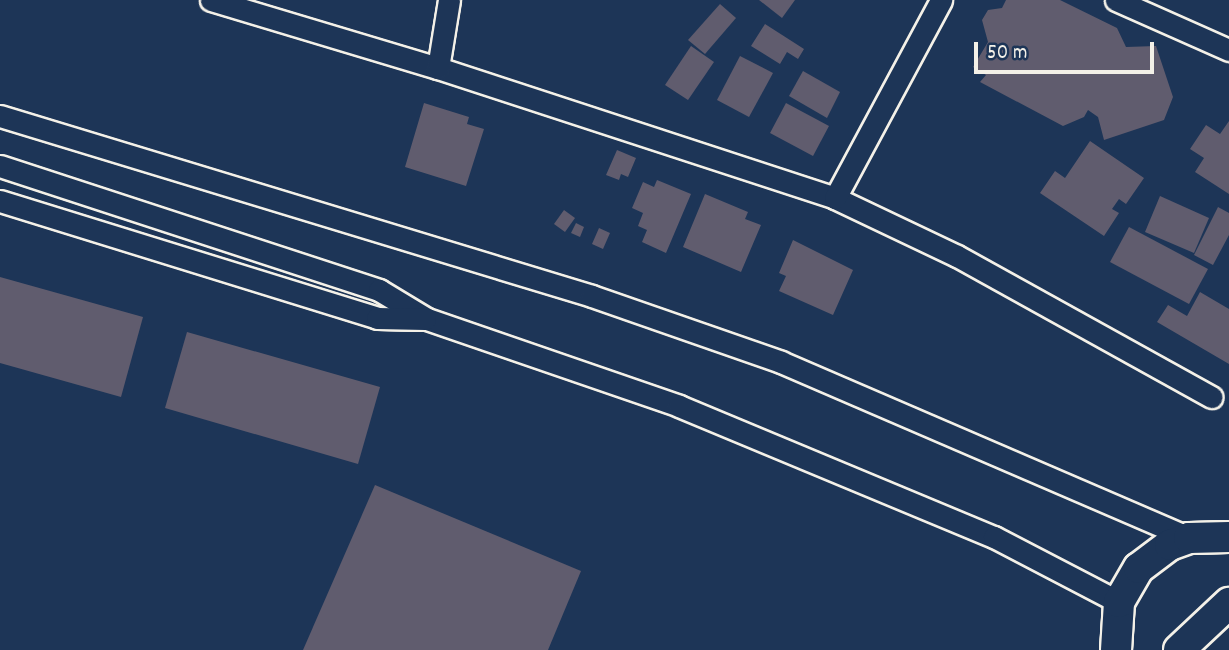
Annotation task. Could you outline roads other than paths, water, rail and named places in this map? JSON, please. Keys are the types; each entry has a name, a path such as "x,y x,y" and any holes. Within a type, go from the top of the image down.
{"street":[{"path":"211,0 438,68 835,198 957,256 1212,397"},
{"path":"438,68 449,0"},
{"path":"835,198 941,0"},
{"path":"1116,0 1229,50"},
{"path":"0,116 592,296 781,362 1189,538"},
{"path":"0,166 379,290 427,319 678,406 892,492 994,537 1119,602"},
{"path":"0,201 377,318 427,319"},
{"path":"1113,647 1119,602 1139,568 1170,545 1189,538 1229,537"},
{"path":"1179,650 1229,603"}]}
